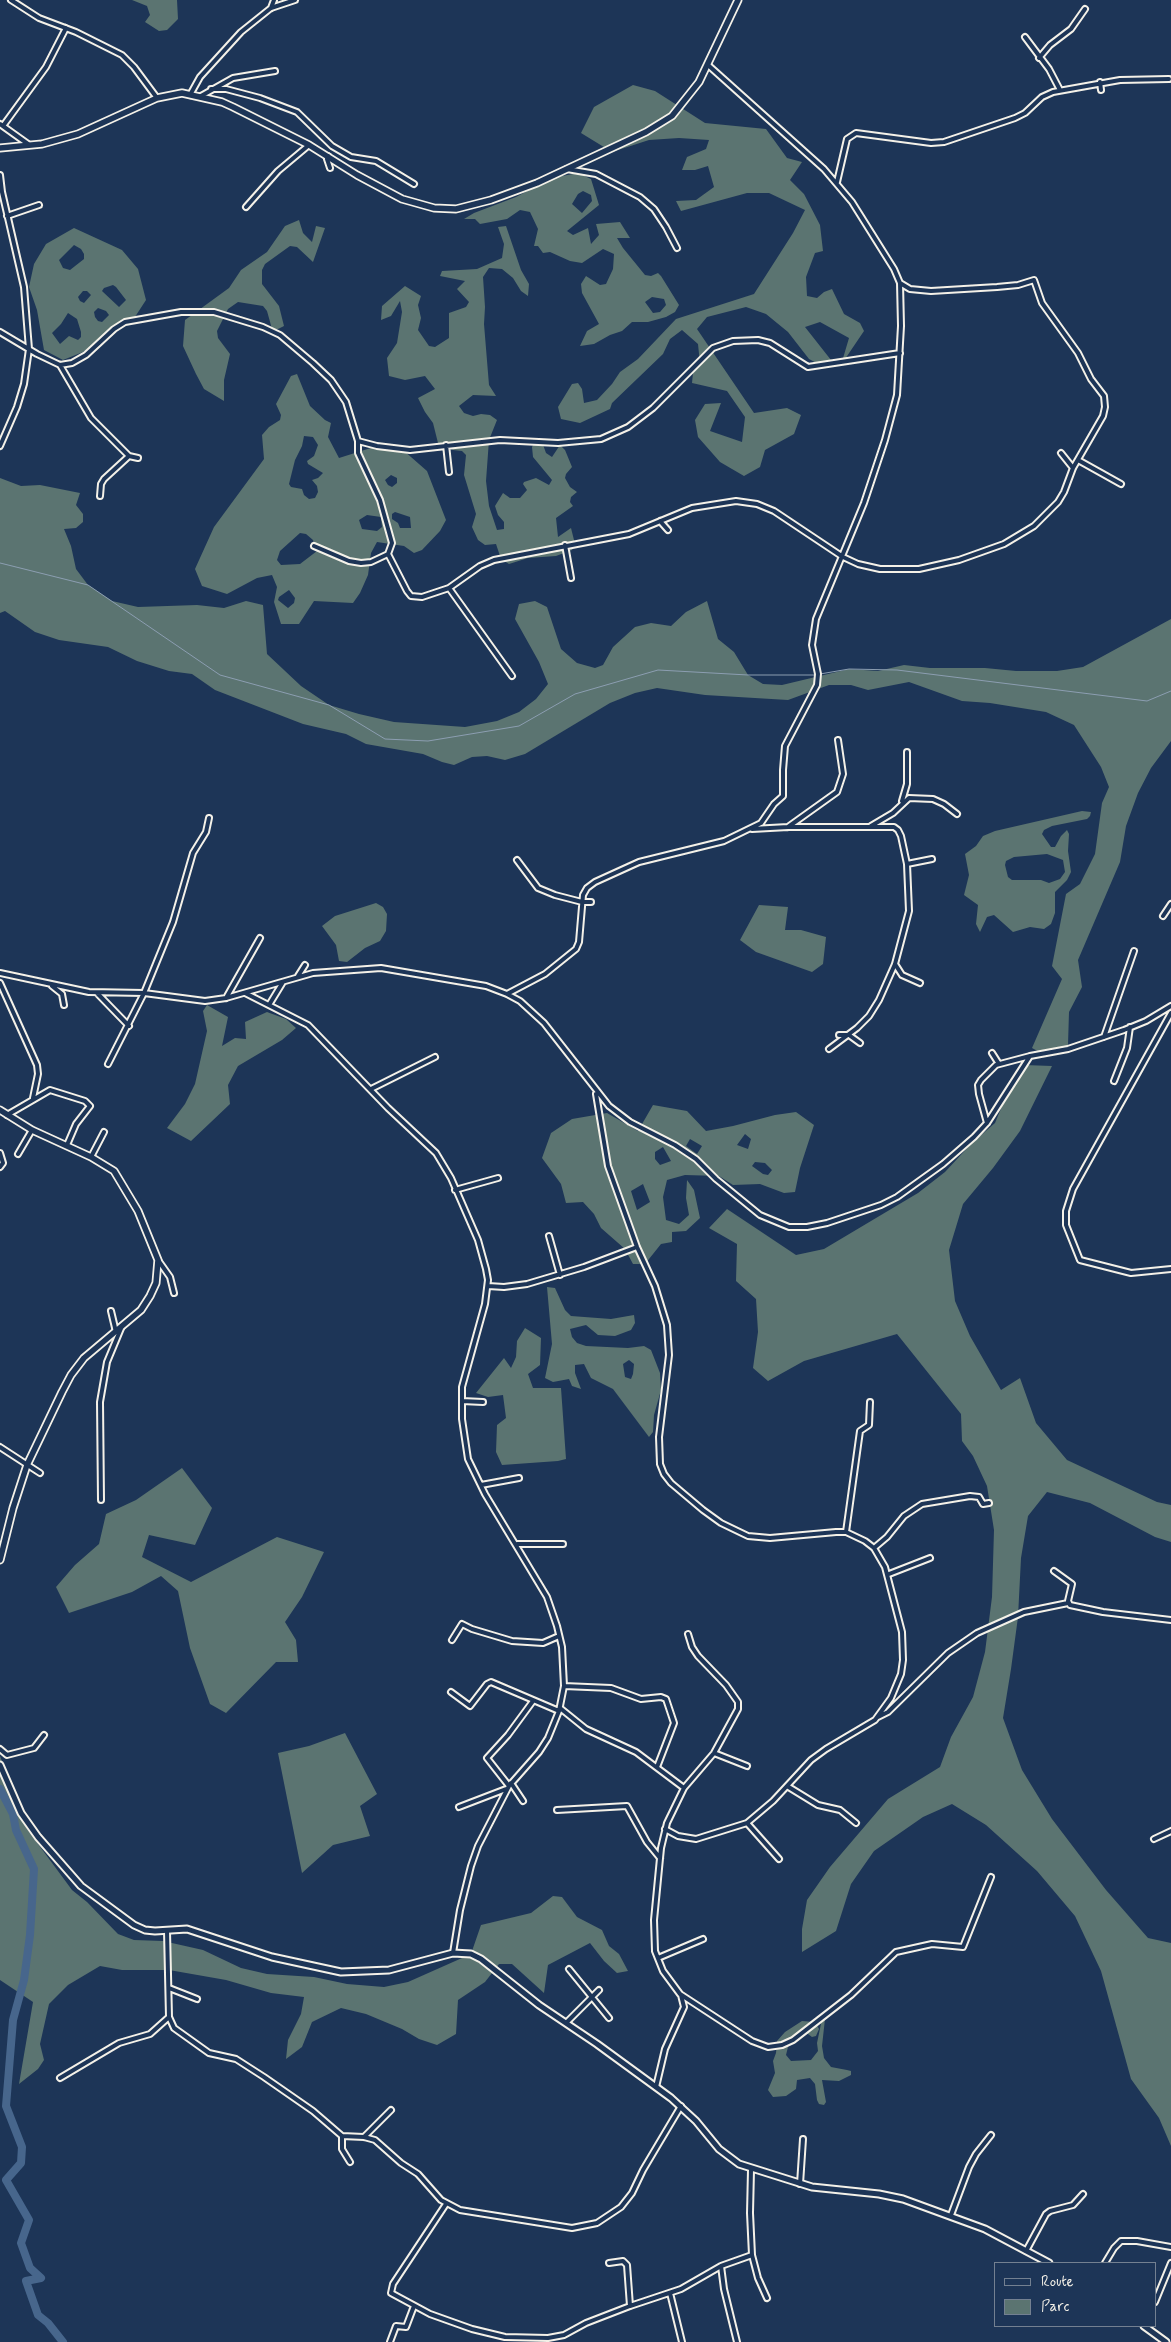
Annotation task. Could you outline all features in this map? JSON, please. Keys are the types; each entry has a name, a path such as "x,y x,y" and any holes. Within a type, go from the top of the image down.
{"main road":[{"path":"0,148 42,144 78,134 157,98 182,92 222,102 309,145 357,175 402,198 444,210 456,209 491,200 537,183 646,132 672,116 699,82 738,0"},
{"path":"0,1110 32,1130 91,1157 114,1172 138,1211 158,1260 156,1283 141,1310 100,1343 71,1375 27,1465 13,1508 0,1560"}],"street":[{"path":"11,0 39,18 66,28 122,55 134,67 157,98"},
{"path":"271,8 274,0"},
{"path":"190,95 200,77 241,32 271,8 295,0"},
{"path":"1039,58 1050,45 1071,29 1085,10"},
{"path":"28,144 2,125 46,67 66,28"},
{"path":"1025,37 1048,69 1060,90"},
{"path":"507,994 545,974 576,949 579,942 582,902 587,888 606,876 640,862 724,841 762,823 774,804 784,796 783,770 786,746 817,685 818,674 812,646 816,619 843,557 885,440 897,395 900,354 900,283 898,276 871,232 836,182 813,157 708,65"},
{"path":"201,96 233,78 275,70"},
{"path":"836,182 847,139 850,135 856,133 931,143 944,142 1015,118 1025,113 1042,97 1060,90 1100,82 1169,79"},
{"path":"1100,82 1101,90"},
{"path":"211,89 226,89 297,112 332,146 351,157 376,161 414,184"},
{"path":"246,208 278,171 309,145"},
{"path":"328,156 330,168"},
{"path":"567,168 596,174 640,197 658,215 677,248"},
{"path":"0,175 7,216 24,287 29,349 24,384 17,407 0,446"},
{"path":"7,216 40,205"},
{"path":"60,365 72,363 86,355 114,329 125,322 181,312 214,312 263,327 280,335 297,347 341,392 349,409 358,441 358,453 380,500 392,543 388,554 407,591 415,598 449,588 480,566 494,560 629,534 692,508 719,502 736,501 757,504 774,511 843,557 865,566 906,570 959,560 985,552 1020,535 1045,517 1058,502 1073,468 1102,416 1105,401 1078,353 1042,303 1034,280 1018,285 931,291 910,289 900,283"},
{"path":"0,332 60,365 91,418 130,456 138,458"},
{"path":"358,441 377,446 410,450 500,440 558,443 601,439 628,427 653,408 713,348 733,341 758,340 770,343 808,367 900,354"},
{"path":"446,446 449,472"},
{"path":"1061,453 1073,468"},
{"path":"100,496 101,484 104,480 130,456"},
{"path":"1078,460 1121,484"},
{"path":"660,521 668,530"},
{"path":"314,546 349,561 361,563 388,554"},
{"path":"565,546 571,578"},
{"path":"449,588 512,676"},
{"path":"788,826 837,792 843,774 838,740"},
{"path":"902,804 907,784 907,752"},
{"path":"869,827 887,817 909,798 933,799 944,804 957,814"},
{"path":"108,1064 130,1026 144,993 172,922 192,853 206,832 209,818"},
{"path":"749,829 788,826 894,827 898,830 907,864 909,910 895,964 879,1000 869,1016 849,1035 830,1049"},
{"path":"907,864 932,859"},
{"path":"517,860 538,888 555,895 582,902 591,902"},
{"path":"1163,916 1171,904"},
{"path":"226,998 260,938"},
{"path":"1104,1037 1134,950"},
{"path":"895,964 902,975 920,983"},
{"path":"298,976 305,965"},
{"path":"0,973 50,985 97,993 144,993 198,1001 226,998 298,976 321,972 380,968 466,982 507,994 520,1002 544,1023 596,1092 609,1106 625,1119 675,1145 696,1159 716,1179 760,1215 789,1227 828,1223 889,1201 943,1164 987,1123 1030,1056"},
{"path":"269,1005 283,982"},
{"path":"0,983 37,1065 38,1074 34,1098"},
{"path":"50,985 62,994 64,1005"},
{"path":"97,993 130,1026"},
{"path":"244,993 308,1025 436,1153 455,1190 482,1253 488,1286 485,1304 462,1387 464,1435 468,1459 481,1485 547,1597 559,1636 564,1686 560,1710 543,1746 509,1785 470,1866 453,1953"},
{"path":"987,1123 978,1085 999,1064 1068,1049 1104,1037 1155,1017 1171,1006"},
{"path":"1171,1013 1073,1189 1066,1211 1066,1225 1080,1260 1131,1273 1171,1269"},
{"path":"1114,1081 1127,1048 1130,1028"},
{"path":"839,1035 849,1035 860,1044"},
{"path":"992,1053 999,1064"},
{"path":"371,1089 435,1056"},
{"path":"7,1115 34,1098 52,1090 79,1099 90,1106 76,1124 67,1145"},
{"path":"596,1092 608,1166 637,1247 655,1286 667,1325 669,1355 659,1437 660,1464 664,1474 671,1483 703,1510 721,1523 748,1536 770,1538 846,1532 874,1548 888,1574 902,1632 904,1660 896,1688 878,1717"},
{"path":"18,1154 32,1130"},
{"path":"91,1157 104,1132"},
{"path":"0,1153 3,1163 0,1167"},
{"path":"455,1190 498,1178"},
{"path":"549,1236 560,1275"},
{"path":"488,1286 504,1287 527,1284 560,1275 637,1247"},
{"path":"158,1260 170,1276 174,1293"},
{"path":"111,1311 116,1332"},
{"path":"101,1500 100,1402 107,1362 122,1326"},
{"path":"462,1401 483,1402"},
{"path":"846,1532 860,1431 868,1425 870,1402"},
{"path":"0,1446 40,1473"},
{"path":"481,1485 519,1478"},
{"path":"874,1548 887,1537 904,1516 922,1504 970,1496 979,1497 983,1504 989,1503"},
{"path":"517,1544 563,1544"},
{"path":"888,1574 930,1558"},
{"path":"1054,1571 1072,1584 1068,1603"},
{"path":"665,1829 670,1833 696,1839 747,1823 756,1817 811,1760 826,1748 867,1726 888,1712 948,1653 977,1633 1024,1612 1068,1603 1086,1610 1171,1620"},
{"path":"452,1640 462,1624 472,1629 512,1641 543,1643 559,1636"},
{"path":"688,1634 692,1647 698,1656 726,1685 738,1702 736,1716 714,1753 684,1788 665,1829 654,1920 655,1944 663,1971 680,1994 752,2041 768,2047 782,2045 793,2040 846,2000 896,1952 932,1944 963,1947 991,1877"},
{"path":"452,1692 470,1706 487,1684 491,1682 532,1701 560,1710 586,1728 636,1752 684,1788"},
{"path":"564,1686 606,1687 641,1698 661,1697 666,1699 674,1723 657,1767"},
{"path":"523,1801 487,1758 508,1735 532,1701"},
{"path":"0,1749 7,1755 34,1748 44,1734"},
{"path":"714,1753 747,1766"},
{"path":"0,1765 27,1822 81,1886 134,1925 145,1930 187,1929 272,1958 340,1972 355,1973 389,1970 453,1953 471,1954 481,1959 532,2000 567,2022 681,2106 724,2154 751,2170 800,2184 887,2196 951,2215 985,2229 1047,2262"},
{"path":"459,1807 509,1785"},
{"path":"787,1786 818,1805 840,1810 856,1823"},
{"path":"557,1810 627,1806 647,1842 660,1858"},
{"path":"747,1823 779,1859"},
{"path":"1154,1839 1171,1831"},
{"path":"664,1836 670,1833"},
{"path":"166,1931 169,2017 174,2028 200,2048 212,2054 228,2056 243,2064 313,2111 342,2136 364,2137 375,2140 401,2163 418,2174 430,2190 446,2204 471,2213 489,2214 513,2220 559,2226 585,2227 597,2223 621,2207 632,2194 643,2170 681,2106"},
{"path":"658,1958 703,1939"},
{"path":"570,1969 591,1998 609,2018"},
{"path":"169,1988 197,1999"},
{"path":"567,2022 599,1990"},
{"path":"656,2087 667,2044 684,2008 680,1994"},
{"path":"60,2078 120,2043 150,2034 169,2017"},
{"path":"364,2137 391,2110"},
{"path":"951,2215 973,2161 991,2134"},
{"path":"342,2136 342,2149 350,2162"},
{"path":"800,2184 803,2139"},
{"path":"751,2170 750,2213 752,2255 758,2278 767,2298"},
{"path":"1026,2251 1046,2214 1073,2204 1083,2194"},
{"path":"446,2204 392,2284 391,2290 394,2296 472,2329 517,2338 564,2335 586,2323 696,2282 721,2266 752,2255"},
{"path":"1106,2262 1114,2248 1121,2242 1137,2241 1171,2247"},
{"path":"609,2263 623,2260 627,2264 630,2306"},
{"path":"1156,2300 1171,2263"},
{"path":"721,2266 724,2289 737,2342"},
{"path":"670,2293 682,2342"},
{"path":"390,2342 396,2326 406,2327 414,2306"},
{"path":"1145,2327 1166,2342"}],"green space":[{"path":"132,0 177,0 178,19 167,30 159,31 145,22 150,15 147,6"},
{"path":"633,85 655,91 705,123 766,129 787,158 802,162 790,180 804,194 820,225 823,251 815,253 806,277 807,296 817,298 824,292 832,289 844,314 860,323 864,331 841,365 849,338 820,322 805,327 831,360 822,366 809,359 788,332 766,314 746,307 707,317 697,329 754,413 787,408 801,415 794,434 765,450 760,467 744,476 720,462 698,437 695,420 705,404 721,403 710,431 742,442 745,417 727,391 692,383 693,373 700,364 698,344 682,330 670,339 663,354 612,403 610,409 580,423 561,419 558,407 572,384 578,383 582,389 584,403 597,400 620,372 638,359 676,319 754,294 793,233 805,210 769,193 747,193 681,211 676,201 696,200 714,187 708,166 695,170 682,170 687,157 706,149 709,140 679,138 649,140 612,152 581,133 594,107"},
{"path":"578,173 591,179 599,205 567,231 573,235 588,228 591,244 599,235 596,224 620,222 630,238 617,238 623,248 645,275 651,276 658,273 661,276 679,305 675,312 666,317 648,322 632,322 622,331 594,344 580,346 587,331 599,324 582,293 581,284 586,276 600,285 606,284 613,269 614,254 603,249 582,263 570,261 550,252 543,253 538,246 534,246 538,229 530,212 520,210 507,219 480,224 475,219 464,219 474,213 516,197 552,178","holes":["583,191 591,195 592,201 582,213 572,204 578,194","652,297 664,299 666,305 660,312 653,313 645,302"]},
{"path":"299,220 303,233 312,242 316,226 325,228 313,262 297,247 290,246 265,264 262,270 262,284 279,306 284,326 272,329 267,311 263,306 238,302 228,309 217,331 218,338 230,354 224,380 224,401 204,389 196,374 183,346 185,320 229,288 241,270 267,252 285,226"},
{"path":"506,226 521,270 529,284 528,296 521,291 513,278 502,269 489,268 483,277 484,324 489,385 496,396 473,395 459,406 464,413 473,416 481,414 490,415 497,420 489,440 486,481 489,506 497,530 504,529 504,522 498,515 495,506 503,493 510,498 520,498 527,490 523,484 524,482 536,478 549,485 552,480 533,457 532,447 536,439 541,439 546,453 552,457 560,445 565,450 572,467 565,478 570,487 577,492 571,497 570,502 573,506 556,518 558,537 571,528 575,544 572,550 556,556 528,558 509,564 501,559 496,544 485,545 478,540 472,527 476,514 464,475 466,455 462,451 453,450 448,446 439,447 433,423 418,398 435,389 425,376 405,380 389,376 387,358 397,343 402,312 400,301 391,316 381,320 382,306 405,286 421,296 418,305 421,318 418,330 429,346 435,347 449,338 449,313 466,307 469,302 457,289 465,281 440,276 442,271 477,269 502,258 504,244 498,227"},
{"path":"74,228 122,250 138,269 146,300 133,320 83,352 63,360 44,350 37,310 29,287 34,264 46,244","holes":["74,245 81,249 84,254 84,259 70,270 63,268 59,260","113,285 126,300 119,307 102,291 104,288","83,291 87,291 91,295 84,303 78,297","98,308 106,311 109,315 102,322 98,321 94,312","68,313 77,319 81,337 78,340 69,336 60,344 52,333"]},
{"path":"297,374 310,406 331,423 328,437 339,458 377,446 403,450 427,471 446,520 440,531 422,550 414,553 404,546 377,542 371,553 368,575 353,603 314,601 299,624 281,624 274,602 277,587 272,575 257,578 227,594 202,586 195,569 214,527 264,459 262,435 269,427 280,420 281,415 276,404 291,376","holes":["304,436 313,437 318,445 314,456 307,461 308,464 323,473 318,478 312,480 317,486 318,492 315,498 309,499 304,495 302,489 291,487 289,484 295,460 302,446","391,475 397,478 397,483 392,487 385,480","395,512 410,517 411,528 400,528 398,523 392,519 392,514","367,515 381,517 382,527 377,531 362,529 359,520","300,533 306,534 313,540 317,551 300,564 281,565 277,560 280,551","289,590 295,598 294,603 288,608 278,600 279,597"]},
{"path":"0,478 21,486 40,485 80,493 76,505 83,514 83,522 76,528 64,529 71,546 76,569 88,585 112,601 138,607 197,605 224,608 246,601 263,605 267,654 301,686 329,705 394,722 465,727 497,721 519,712 536,699 548,684 539,662 515,619 519,604 535,601 547,607 561,649 577,663 595,668 603,665 613,647 635,627 651,623 671,626 686,612 707,601 718,639 734,652 748,675 763,684 782,685 849,669 878,671 904,665 930,668 985,668 1016,671 1057,671 1083,667 1171,619 1171,741 1151,768 1138,793 1126,826 1120,862 1078,960 1082,987 1069,1012 1068,1045 1055,1053 1043,1054 1032,1048 1062,979 1052,966 1066,894 1080,884 1095,854 1102,803 1109,787 1101,767 1074,725 1046,712 990,703 962,701 909,682 868,690 851,685 829,685 788,700 705,695 657,688 635,693 610,703 525,754 505,760 487,756 472,757 454,765 423,754 366,744 346,734 303,724 215,690 192,674 169,671 137,661 108,647 59,640 35,632 5,611 0,613"},
{"path":"1082,811 1091,812 1087,819 1052,826 1044,830 1042,834 1051,847 1055,847 1067,830 1069,834 1068,851 1071,872 1067,880 1055,892 1055,913 1051,924 1044,929 1030,927 1013,932 994,915 987,917 980,932 976,924 978,905 964,895 969,875 965,854 976,846 983,836 995,831","holes":["1047,854 1063,860 1065,872 1060,879 1049,883 1041,880 1012,880 1008,877 1005,865 1006,861 1014,857"]},
{"path":"376,903 383,907 387,914 386,931 380,941 365,948 347,962 339,961 336,945 322,926 335,916"},
{"path":"759,905 788,907 785,930 801,930 826,937 823,964 812,972 756,952 740,940"},
{"path":"207,1005 228,1017 222,1046 235,1038 246,1039 245,1022 267,1012 286,1019 296,1028 282,1040 238,1066 228,1085 230,1104 191,1141 167,1128 185,1104 195,1084 207,1031 203,1011"},
{"path":"1024,1065 1052,1066 1020,1131 963,1204 949,1250 955,1301 970,1336 1001,1390 1020,1378 1036,1423 1067,1460 1157,1502 1171,1505 1171,1542 1155,1537 1090,1503 1047,1492 1028,1516 1021,1558 1018,1617 1003,1718 1022,1770 1052,1819 1106,1890 1148,1938 1171,1943 1171,2146 1159,2118 1131,2079 1101,1971 1075,1916 1037,1871 986,1825 952,1804 923,1817 874,1851 851,1884 836,1931 802,1952 802,1929 807,1900 830,1867 888,1799 940,1767 951,1737 973,1697 985,1652 992,1597 994,1530 987,1486 973,1456 962,1441 961,1414 897,1334 804,1361 768,1381 753,1368 758,1332 756,1299 736,1281 737,1244 709,1228 727,1209 796,1255 824,1249 918,1193 945,1172 971,1144 995,1123 1005,1099"},
{"path":"653,1105 687,1111 706,1131 796,1112 814,1125 800,1168 795,1192 784,1193 760,1184 733,1185 719,1176 685,1175 667,1180 663,1197 666,1220 679,1224 689,1215 686,1198 687,1180 694,1190 700,1218 686,1231 672,1232 672,1242 661,1244 645,1264 633,1264 625,1249 601,1228 594,1214 583,1202 566,1203 561,1184 542,1158 551,1133 572,1119 607,1113 638,1131","holes":["745,1134 751,1139 748,1149 737,1145","690,1139 702,1146 697,1154 686,1146","663,1147 671,1161 660,1165 655,1159 655,1152","755,1162 765,1163 772,1170 768,1175 763,1174 752,1166","643,1184 650,1202 637,1210 631,1191"]},
{"path":"547,1287 555,1288 565,1310 571,1316 611,1319 634,1315 635,1323 631,1330 615,1336 598,1335 586,1325 570,1329 572,1337 577,1343 586,1346 628,1348 644,1346 651,1350 660,1373 661,1390 654,1415 653,1432 649,1437 613,1389 591,1378 584,1364 575,1365 575,1373 581,1389 572,1386 569,1379 553,1382 545,1378 552,1344","holes":["629,1360 634,1364 631,1379 625,1377 623,1364"]},
{"path":"525,1328 541,1338 540,1365 528,1374 533,1388 561,1388 566,1459 502,1465 496,1452 497,1425 506,1418 503,1395 488,1397 476,1393 504,1358 511,1368 516,1357 517,1341"},
{"path":"182,1468 212,1508 195,1545 149,1535 142,1557 191,1582 277,1537 324,1552 302,1597 285,1622 296,1640 298,1662 276,1662 226,1713 210,1704 190,1648 178,1591 161,1576 132,1592 69,1613 56,1587 75,1565 99,1544 106,1514 136,1500"},
{"path":"345,1733 377,1794 360,1806 370,1836 333,1845 302,1873 278,1753 309,1746"},
{"path":"0,1756 27,1829 72,1890 87,1902 118,1934 134,1940 163,1941 203,1950 241,1968 267,1974 314,1977 347,1984 384,1987 408,1982 471,1954 481,1925 531,1913 553,1896 562,1897 577,1917 602,1930 609,1946 619,1954 628,1971 617,1973 604,1961 590,1943 548,1965 544,1993 512,1964 499,1964 485,1982 458,2000 456,2034 437,2045 419,2039 402,2029 366,2014 341,2008 312,2022 302,2047 286,2059 288,2040 301,2014 304,1997 271,1993 226,1980 169,1970 122,1970 100,1966 68,1985 49,2004 40,2044 44,2060 38,2069 19,2084 33,2002 0,1980"},
{"path":"822,2019 825,2019 822,2046 824,2058 831,2067 851,2071 851,2075 839,2081 822,2080 826,2102 824,2105 819,2104 815,2084 810,2078 797,2080 796,2089 786,2096 773,2097 768,2090 775,2073 773,2061 777,2041 785,2032 802,2021 815,2022 819,2029 816,2036 812,2037 804,2031 797,2034 788,2047 786,2055 791,2061 811,2060 818,2051 817,2043"}],"waterway":[{"path":"0,563 88,585 220,675 329,705 385,739 428,741 519,726 575,694 658,670 748,675 816,675"},
{"path":"820,674 849,669 897,670 1147,701 1171,691"},
{"path":"0,1789 13,1814 16,1830 34,1869 30,1935 24,1980 13,2020 6,2106 22,2147 21,2163 6,2180 29,2220 21,2243 30,2268 41,2278 26,2281 38,2315 48,2323 63,2342"}]}
